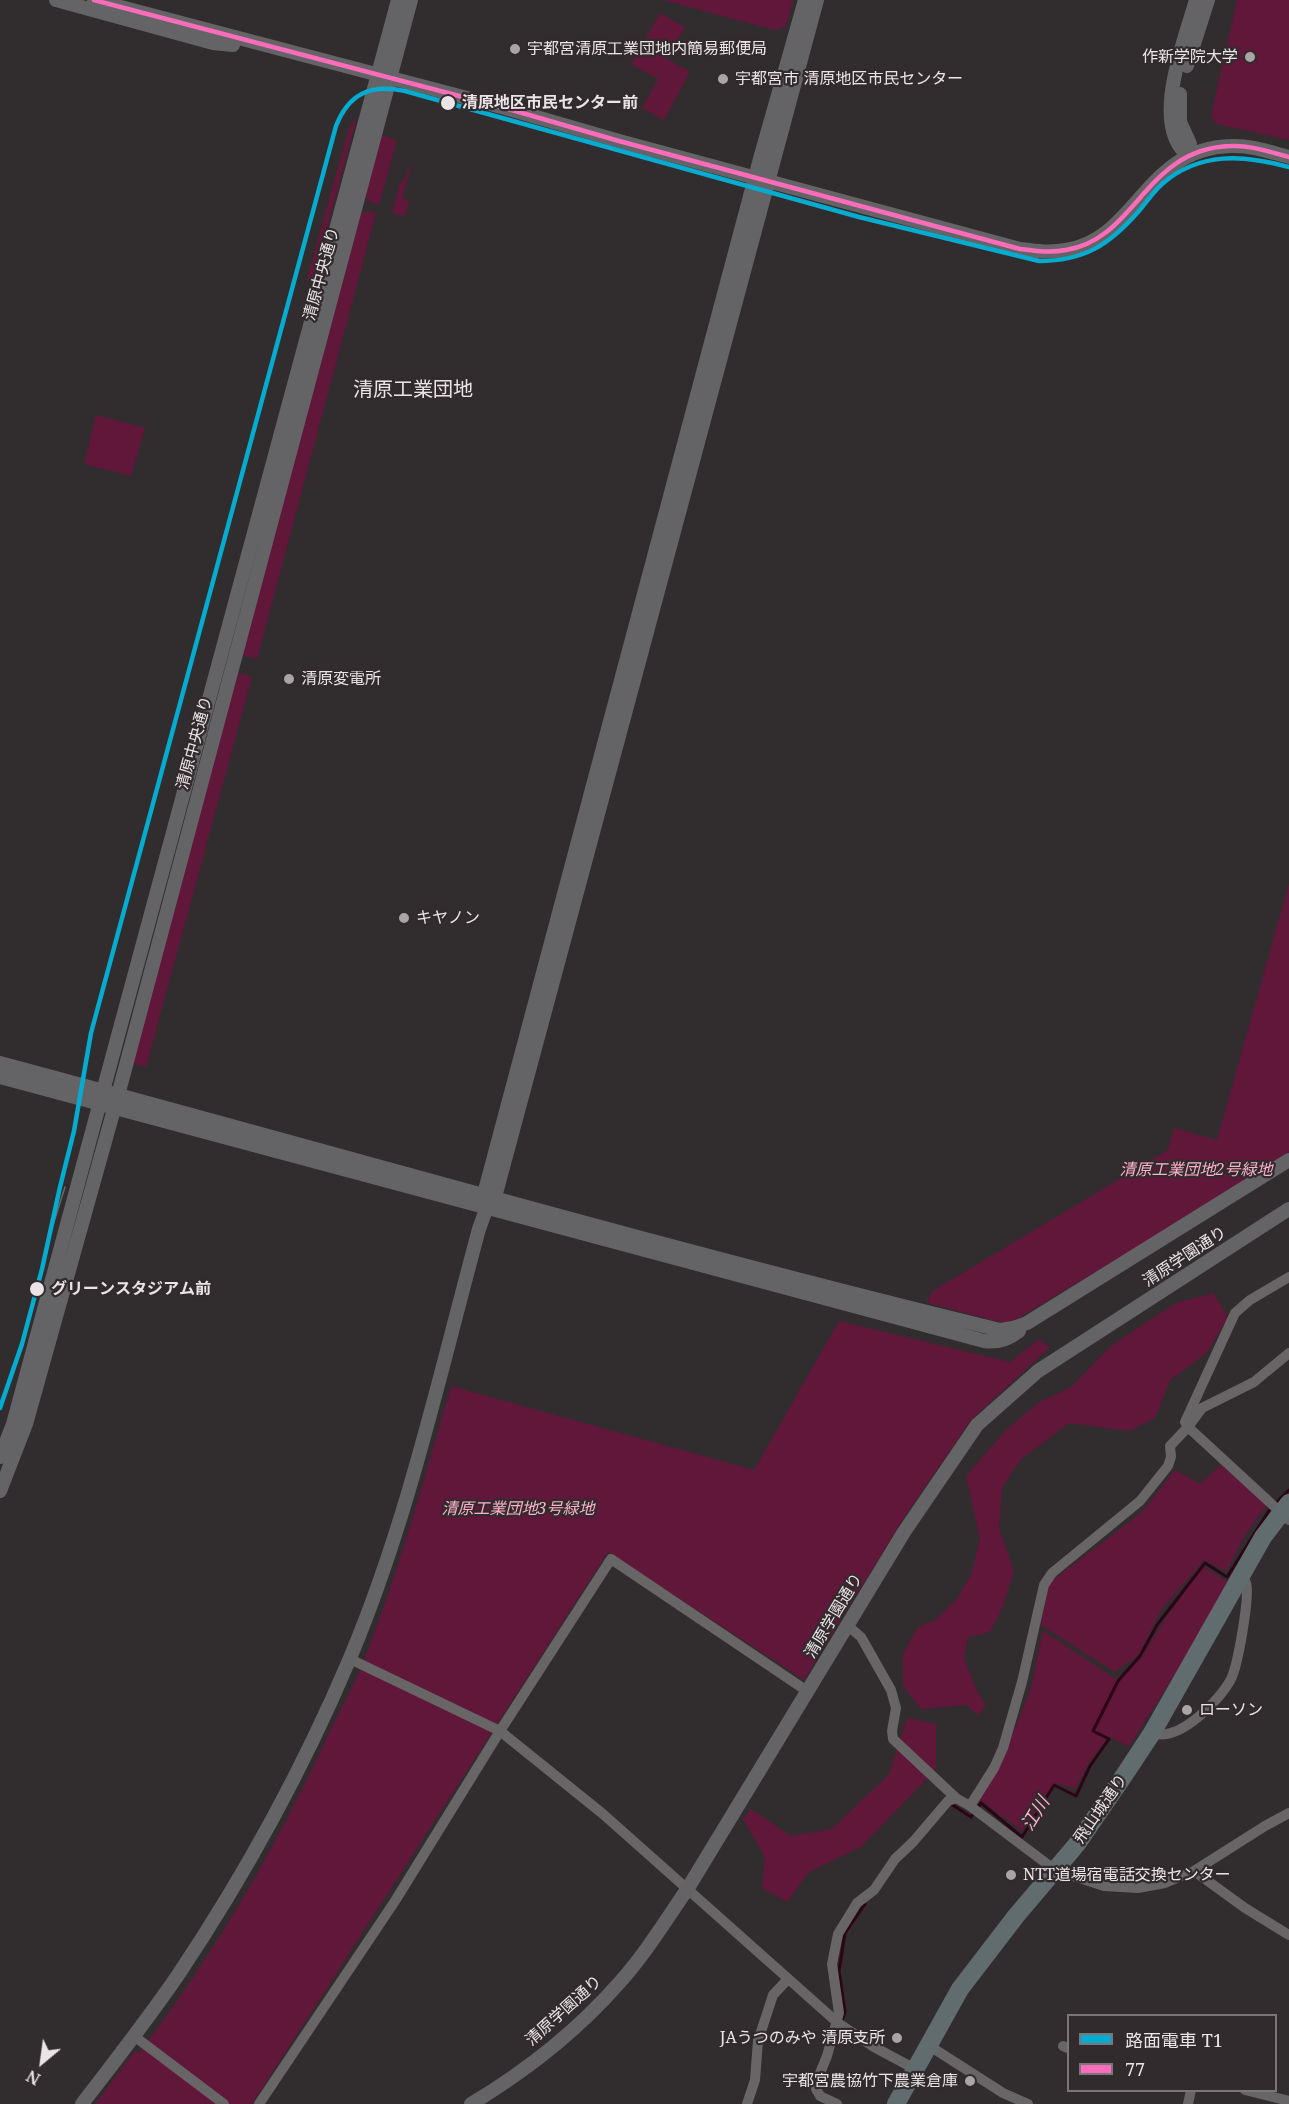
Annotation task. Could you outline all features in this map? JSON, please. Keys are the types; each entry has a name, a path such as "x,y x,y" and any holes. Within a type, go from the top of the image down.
{"highway":[{"name":"飛山城通り","path":"896,2104 956,1996 975,1968 1077,1844 1102,1809 1152,1732 1263,1537 1286,1512"}],"street":[{"path":"56,0 213,43 292,53"},
{"path":"94,0 1020,249 1052,252 1082,246 1105,233 1161,174 1201,150 1230,146 1245,147 1289,157"},
{"name":"清原中央通り","path":"0,1491 26,1424 116,1101 384,77 398,0"},
{"name":"清原中央通り","path":"0,1456 13,1424 101,1097 384,77 411,0"},
{"path":"488,1200 755,178 806,0"},
{"path":"82,2104 134,2036 197,1946 245,1868 295,1776 350,1659 382,1572 405,1501 817,0"},
{"path":"1189,156 1180,149 1174,135 1170,112 1174,80 1196,0"},
{"path":"1189,156 1190,144 1180,122 1179,99 1208,0"},
{"path":"0,1063 101,1097 488,1200 992,1342 1004,1340 1019,1332 1027,1323 1289,1160"},
{"path":"0,1077 101,1097"},
{"name":"清原学園通り","path":"471,2104 493,2091 549,2050 588,2016 622,1980 657,1934 688,1888 904,1532 977,1425 1038,1371 1289,1209"},
{"path":"1286,1512 1188,1428 1185,1417 1235,1313 1250,1300 1289,1277"},
{"path":"970,1806 994,1768 1003,1748 1022,1682 1044,1585 1052,1573 1140,1501 1168,1466 1171,1457 1170,1446 1188,1428 1202,1408 1254,1382 1289,1353"},
{"path":"259,2104 395,1901 500,1731 611,1559 807,1691"},
{"path":"1152,1732 1167,1734 1185,1726 1203,1713 1229,1683 1237,1663 1247,1595 1246,1582 1241,1575"},
{"path":"848,1626 861,1637 891,1690 896,1708 891,1731 892,1739 956,1798 1055,1870 1104,1886 1138,1888 1165,1883 1194,1871 1264,1826 1289,1813"},
{"path":"350,1659 500,1731 603,1814 838,2023 874,2047 915,2069"},
{"path":"837,2104 820,2096 816,2089 816,2082 827,2056 833,2030 838,2023 839,2013 832,1964 838,1934 857,1903 874,1890 895,1859 913,1842 948,1801 956,1798"},
{"path":"1194,1871 1245,1908 1289,1935"},
{"path":"747,2104 755,2080 758,2041 773,1995 788,1979"},
{"path":"134,2036 224,2104"},
{"path":"928,2045 996,2089 1028,2104"},
{"path":"1249,2092 1289,2101"}],"green space":[{"path":"663,0 793,0 786,26 774,30"},
{"name":"作新学院大学","path":"1237,0 1289,0 1289,140 1216,124 1211,115"},
{"path":"660,13 685,27 667,59 690,72 664,120 642,108 658,79 631,64"},
{"path":"354,120 356,121 313,280 307,278 349,128"},
{"path":"381,135 397,140 379,205 370,202 365,196"},
{"path":"411,167 402,198 409,200 405,216 392,213 400,183 406,177 408,168"},
{"path":"367,211 376,213 257,659 242,655 361,214"},
{"path":"96,415 145,428 131,476 84,464"},
{"path":"238,673 252,677 146,1067 132,1063"},
{"name":"清原工業団地2号緑地","path":"1289,883 1289,1151 1280,1161 1010,1323 927,1303 931,1292 1168,1150 1174,1128 1217,1140"},
{"path":"1213,1293 1228,1317 1206,1354 1170,1380 1155,1418 1129,1431 1069,1423 1020,1460 1002,1488 999,1528 1014,1571 1003,1606 990,1632 968,1637 964,1658 976,1689 986,1706 978,1715 966,1705 921,1709 903,1686 903,1654 918,1627 935,1620 956,1600 971,1575 980,1539 966,1476 1005,1431 1039,1402 1070,1388 1112,1345 1176,1303"},
{"name":"清原工業団地3号緑地","path":"839,1321 1010,1362 1039,1339 1050,1347 971,1420 905,1516 804,1680 608,1552 252,2104 95,2104 135,2051 139,2053 193,1978 243,1899 309,1775 358,1675 378,1622 412,1522 451,1386 754,1470"},
{"path":"1221,1465 1267,1505 1247,1532 1226,1571 1204,1560 1161,1610 1139,1654 1115,1672 1041,1625 1049,1583 1141,1513 1175,1470 1200,1484"},
{"path":"1203,1567 1228,1582 1199,1635 1129,1747 1109,1736 1089,1762 1075,1789 1057,1783 1023,1831 979,1799 1006,1751 1031,1688 1043,1631 1116,1679 1141,1658 1168,1615"},
{"path":"907,1718 936,1724 936,1769 861,1847 809,1872 787,1902 762,1888 765,1857 743,1819 751,1809 791,1836 832,1829 889,1774"}],"waterway":[{"name":"江川","path":"978,1807 981,1803 1022,1837 1054,1785 1076,1796 1090,1766 1109,1739 1093,1731 1118,1681 1140,1656 1157,1625 1205,1563 1227,1577 1270,1509 1289,1490"},
{"name":"江川","path":"951,1804 971,1817 974,1813"},
{"name":"江川","path":"842,2021 845,2012 839,1971 845,1933 865,1904"}],"tram line":[{"name":"T1","path":"0,1408 22,1344 42,1269 74,1131 91,1033 336,126 347,106 372,90 405,91 859,217 1039,261 1069,258 1106,242 1127,224 1162,184 1192,166 1207,161 1239,158 1289,167"},
{"path":"53,1225 65,1187"}],"transit line":[{"name":"77","path":"94,0 505,108 1020,249 1060,251 1090,242 1110,229 1160,177 1179,162 1202,151 1238,146 1289,157"}],"place":[{"name":"宇都宮清原工業団地内簡易郵便局","path":"515,49"},
{"name":"作新学院大学","path":"1250,57"},
{"name":"宇都宮市 清原地区市民センター","path":"723,79"},
{"name":"清原地区市民センター前","path":"448,103"},
{"name":"清原変電所","path":"289,679"},
{"name":"キヤノン","path":"404,918"},
{"name":"グリーンスタジアム前","path":"37,1289"},
{"name":"ローソン","path":"1187,1710"},
{"name":"NTT道場宿電話交換センター","path":"1011,1875"},
{"name":"JAうつのみや 清原支所","path":"897,2038"},
{"name":"宇都宮農協竹下農業倉庫","path":"970,2081"}],"district":[{"name":"清原工業団地","path":"413,390"}]}
